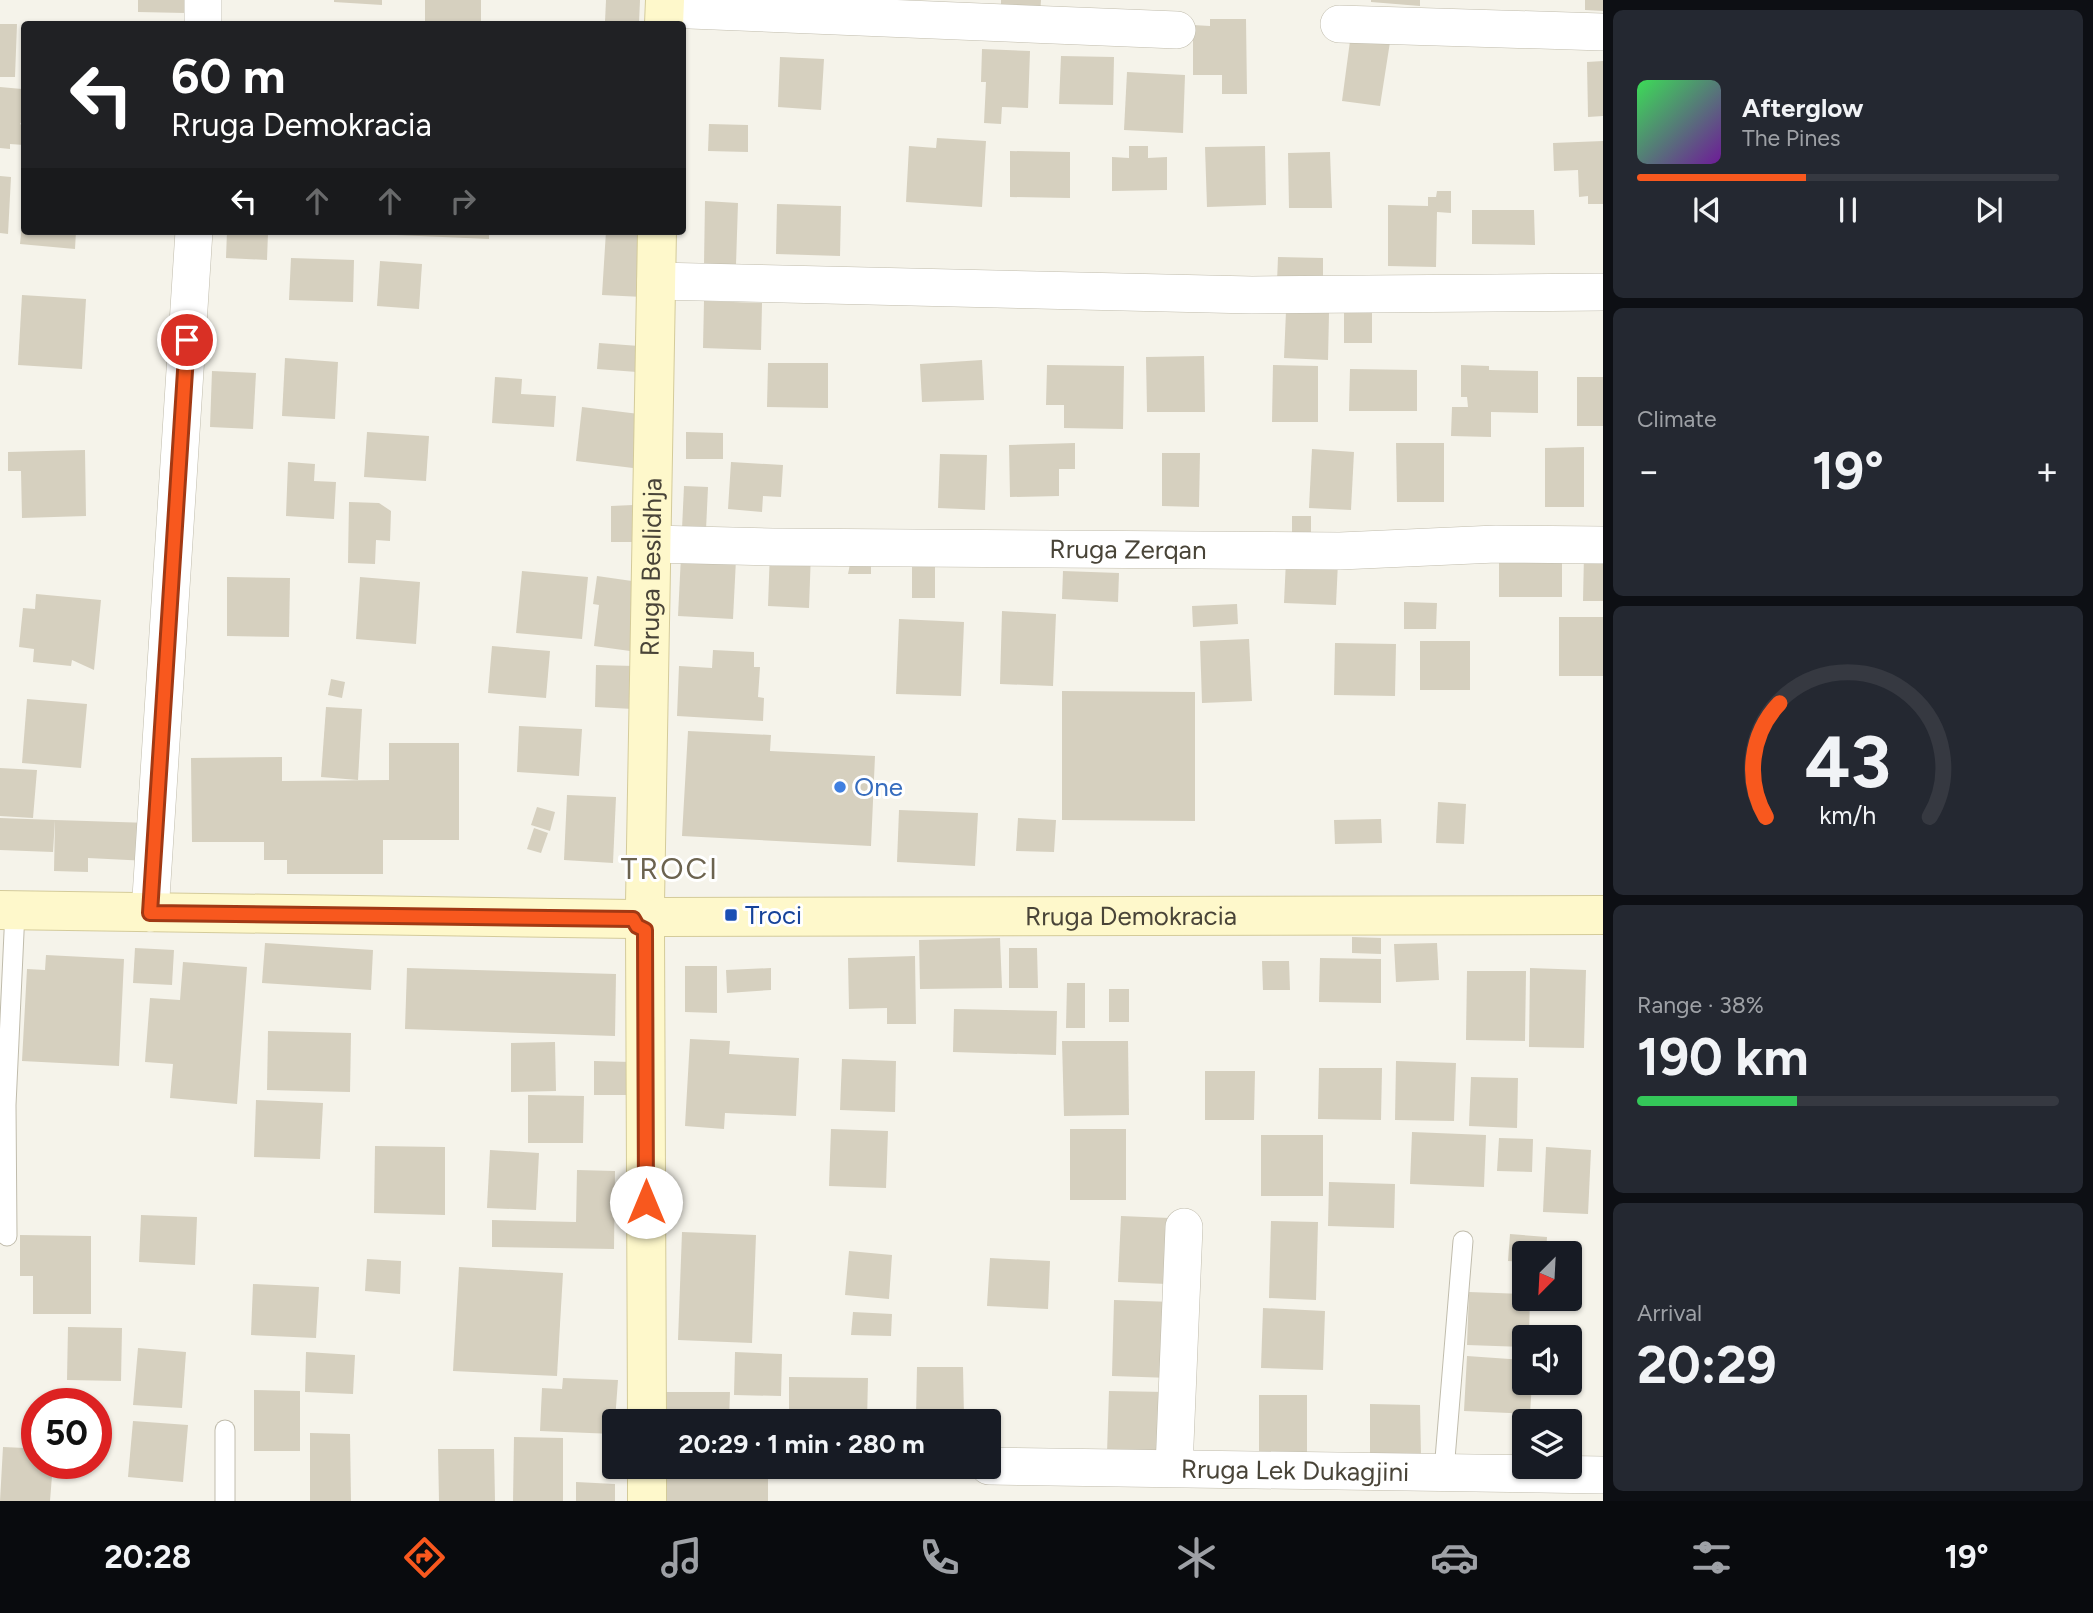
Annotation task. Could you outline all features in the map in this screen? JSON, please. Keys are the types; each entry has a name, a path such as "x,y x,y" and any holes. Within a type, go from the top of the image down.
{"main road":[{"name":"Rruga Beslidhja","path":"647,1409 646,917 657,235"},
{"name":"Rruga Demokracia","path":"7,911 646,917 1603,915"},
{"path":"647,1479 647,1501"}],"street":[{"path":"203,21 204,0"},
{"path":"665,11 1177,30"},
{"path":"1339,24 1603,32"},
{"path":"150,913 194,235"},
{"path":"656,281 1252,295 1603,292"},
{"name":"Rruga Zerqan","path":"652,544 787,548 1326,551 1496,544 1603,545"},
{"path":"1174,1468 1184,1227"},
{"name":"Rruga Lek Dukagjini","path":"1001,1466 1603,1475"}],"lane":[{"path":"7,911 8,1236"},
{"path":"1444,1471 1463,1241"},
{"path":"225,1430 225,1501"}],"building":[{"path":"138,0 185,0 185,13 138,12"},
{"path":"382,0 382,5 334,2"},
{"path":"425,0 481,0 481,21 425,21"},
{"path":"606,0 640,0 639,21 605,21"},
{"path":"1001,0 1041,0 1040,15 1001,13"},
{"path":"1420,0 1420,6 1371,2"},
{"path":"1585,0 1603,0 1603,11 1585,10"},
{"path":"1210,19 1246,19 1247,94 1222,94 1222,75 1193,75 1193,25 1210,26"},
{"path":"0,24 17,24 15,77 0,77"},
{"path":"1363,38 1390,42 1380,106 1342,101 1350,41 1362,43"},
{"path":"982,49 1030,51 1028,108 1002,107 1001,124 984,123 986,82 981,82"},
{"path":"1061,56 1114,57 1113,105 1059,104"},
{"path":"780,57 824,59 821,110 778,107"},
{"path":"1603,61 1603,116 1588,117 1587,62"},
{"path":"1127,72 1185,75 1183,133 1124,130"},
{"path":"0,87 21,89 21,145 10,144 10,149 0,148"},
{"path":"709,124 748,125 748,152 708,151"},
{"path":"937,138 986,141 982,207 906,202 909,146 936,148"},
{"path":"1603,141 1603,204 1588,204 1588,196 1579,197 1578,170 1554,171 1553,143"},
{"path":"1129,146 1148,146 1148,158 1167,157 1167,190 1112,191 1112,157 1129,158"},
{"path":"1265,146 1266,205 1207,207 1205,147"},
{"path":"1010,151 1070,152 1070,198 1010,197"},
{"path":"1330,152 1332,208 1289,208 1288,153"},
{"path":"0,176 11,177 8,234 0,233"},
{"path":"1437,191 1451,191 1451,213 1437,212 1436,267 1388,266 1388,205 1428,206 1428,197 1436,197"},
{"path":"705,201 738,203 736,265 704,264"},
{"path":"777,204 841,206 840,256 776,254"},
{"path":"1472,210 1534,210 1535,245 1472,244"},
{"path":"21,234 76,235 75,249 20,244"},
{"path":"227,235 268,235 267,260 226,258"},
{"path":"396,235 489,235 489,239"},
{"path":"606,235 647,235 643,297 602,295"},
{"path":"1278,257 1323,258 1323,282 1277,282"},
{"path":"291,258 354,260 353,302 289,300"},
{"path":"380,261 422,264 419,309 377,306"},
{"path":"22,295 86,299 82,369 18,365"},
{"path":"704,301 762,303 761,350 703,348"},
{"path":"1372,304 1372,343 1344,343 1344,305"},
{"path":"1286,311 1329,313 1328,360 1284,358"},
{"path":"599,343 639,346 637,372 597,369"},
{"path":"1204,356 1205,412 1147,412 1146,357"},
{"path":"285,358 338,362 335,419 282,416"},
{"path":"982,360 984,400 922,402 920,364"},
{"path":"768,363 828,363 828,408 767,407"},
{"path":"1047,365 1124,366 1123,429 1064,428 1064,405 1046,405"},
{"path":"1273,365 1318,366 1318,422 1272,422"},
{"path":"1461,365 1489,366 1489,370 1538,371 1538,413 1491,412 1491,437 1451,436 1452,407 1468,407 1467,397 1461,397"},
{"path":"1350,369 1417,370 1417,411 1349,411"},
{"path":"212,371 256,373 253,429 210,427"},
{"path":"495,377 522,379 521,394 556,396 554,427 492,423"},
{"path":"1577,377 1603,377 1603,426 1577,426"},
{"path":"582,407 639,414 633,468 576,461"},
{"path":"367,432 429,436 426,481 364,477"},
{"path":"686,432 723,433 723,459 686,459"},
{"path":"1075,443 1075,469 1059,469 1059,496 1010,497 1009,445"},
{"path":"1396,443 1444,443 1444,502 1397,502"},
{"path":"1584,447 1584,507 1545,507 1545,448"},
{"path":"1312,449 1354,452 1351,510 1309,508"},
{"path":"85,450 86,516 22,518 21,471 8,471 8,452"},
{"path":"1162,453 1200,453 1199,507 1162,506"},
{"path":"940,454 987,455 985,510 938,508"},
{"path":"288,462 315,464 314,481 336,482 334,519 286,516"},
{"path":"731,462 783,465 781,497 763,496 762,512 728,509"},
{"path":"684,486 708,487 706,530 682,529"},
{"path":"349,502 379,503 391,511 390,541 376,540 375,564 348,563"},
{"path":"633,505 633,542 611,542 611,506"},
{"path":"1292,516 1311,516 1311,540 1292,539"},
{"path":"770,550 811,552 809,608 768,606"},
{"path":"912,551 935,552 935,598 912,598"},
{"path":"1584,554 1603,555 1603,601 1583,601"},
{"path":"681,556 736,559 733,619 678,616"},
{"path":"1499,556 1562,557 1562,597 1499,597"},
{"path":"851,559 871,559 871,574 848,574"},
{"path":"1286,560 1338,562 1336,605 1284,603"},
{"path":"522,571 588,577 582,639 516,633"},
{"path":"1063,571 1119,573 1118,602 1062,599"},
{"path":"597,576 639,582 630,651 594,646 599,605 593,604"},
{"path":"227,577 290,578 289,637 227,636"},
{"path":"360,577 420,582 416,644 356,639"},
{"path":"36,594 101,600 94,670 72,660 71,666 33,662 34,649 19,647 23,608 35,609"},
{"path":"1404,602 1437,603 1436,629 1404,629"},
{"path":"1237,604 1238,624 1193,627 1192,606"},
{"path":"1002,611 1056,614 1053,686 1000,684"},
{"path":"1559,617 1603,617 1603,676 1559,676"},
{"path":"899,619 964,622 961,696 896,694"},
{"path":"1249,639 1252,701 1202,703 1200,641"},
{"path":"1420,641 1470,641 1470,690 1420,690"},
{"path":"1335,643 1396,644 1395,696 1334,695"},
{"path":"492,646 550,651 546,698 488,693"},
{"path":"713,650 754,652 754,667 760,667 758,697 764,698 763,721 677,716 679,666 712,668"},
{"path":"596,665 634,666 633,709 595,707"},
{"path":"331,679 345,682 342,698 328,695"},
{"path":"1062,691 1195,692 1195,821 1062,820"},
{"path":"27,699 87,704 81,768 22,763"},
{"path":"326,707 362,709 358,780 321,777"},
{"path":"519,726 582,729 579,776 517,772"},
{"path":"688,731 771,735 770,751 875,756 871,846 682,836"},
{"path":"389,743 459,743 459,840 383,840 383,874 287,874 287,860 264,860 264,842 192,842 191,758 282,757 282,781 389,780"},
{"path":"0,768 37,770 33,818 0,816"},
{"path":"567,795 616,797 613,863 564,860"},
{"path":"1438,802 1466,804 1464,844 1436,843"},
{"path":"537,807 555,812 550,831 531,825"},
{"path":"899,810 978,813 975,866 897,862"},
{"path":"0,818 55,820 53,852 0,850"},
{"path":"1018,818 1056,820 1054,852 1016,851"},
{"path":"1381,819 1382,843 1335,844 1334,820"},
{"path":"55,820 150,823 148,861 88,858 88,872 54,871"},
{"path":"534,828 548,833 541,853 527,849"},
{"path":"1352,937 1381,938 1381,954 1352,953"},
{"path":"1000,938 1002,988 920,989 919,940"},
{"path":"265,943 373,950 371,990 262,983"},
{"path":"1437,943 1439,980 1396,982 1394,944"},
{"path":"135,948 174,950 172,985 133,983"},
{"path":"1009,948 1037,948 1038,988 1009,988"},
{"path":"46,955 124,959 119,1066 22,1061 27,969 45,970"},
{"path":"915,956 916,1024 887,1024 887,1008 849,1009 848,958"},
{"path":"1320,958 1381,959 1381,1003 1319,1002"},
{"path":"1262,961 1289,961 1290,990 1263,990"},
{"path":"183,962 247,967 237,1104 170,1098 173,1064 145,1062 150,998 180,1000"},
{"path":"685,966 717,966 717,1013 685,1012"},
{"path":"407,968 616,974 615,1036 405,1029"},
{"path":"771,968 771,990 727,993 726,970"},
{"path":"1530,968 1586,970 1584,1048 1529,1047"},
{"path":"1467,971 1526,971 1525,1041 1466,1040"},
{"path":"1067,983 1085,983 1085,1028 1066,1028"},
{"path":"1109,989 1129,989 1129,1022 1109,1022"},
{"path":"954,1009 1057,1011 1056,1055 953,1052"},
{"path":"268,1031 351,1033 350,1092 267,1090"},
{"path":"690,1039 730,1041 729,1054 799,1058 796,1116 725,1113 724,1129 685,1126"},
{"path":"1062,1041 1128,1041 1129,1115 1064,1116"},
{"path":"555,1042 556,1091 511,1092 511,1043"},
{"path":"842,1059 896,1061 895,1112 840,1110"},
{"path":"594,1061 631,1062 630,1095 594,1095"},
{"path":"1396,1061 1456,1063 1454,1121 1395,1120"},
{"path":"1319,1068 1382,1068 1381,1120 1318,1119"},
{"path":"1205,1071 1255,1071 1254,1120 1205,1120"},
{"path":"1471,1077 1518,1078 1517,1128 1469,1126"},
{"path":"528,1095 584,1096 583,1143 528,1143"},
{"path":"256,1100 323,1103 320,1159 254,1157"},
{"path":"831,1129 888,1131 886,1188 829,1186"},
{"path":"1070,1129 1126,1129 1126,1200 1070,1200"},
{"path":"1412,1132 1486,1135 1484,1187 1410,1184"},
{"path":"1261,1135 1323,1135 1323,1196 1261,1196"},
{"path":"1499,1138 1533,1139 1532,1172 1497,1171"},
{"path":"375,1146 445,1147 445,1215 374,1213"},
{"path":"1546,1147 1591,1150 1588,1214 1543,1212"},
{"path":"490,1150 539,1153 536,1210 487,1208"},
{"path":"577,1170 615,1171 614,1249 492,1247 492,1220 576,1222"},
{"path":"1329,1182 1395,1184 1394,1228 1328,1226"},
{"path":"141,1215 197,1217 195,1265 139,1262"},
{"path":"1121,1216 1170,1218 1167,1284 1118,1282"},
{"path":"1271,1221 1318,1222 1316,1300 1269,1298"},
{"path":"682,1232 756,1235 752,1343 678,1340"},
{"path":"1510,1234 1547,1237 1547,1241 1512,1241 1512,1261 1508,1261"},
{"path":"20,1235 91,1236 91,1314 33,1314 33,1276 20,1276"},
{"path":"849,1251 892,1255 889,1299 845,1295"},
{"path":"990,1258 1050,1261 1048,1309 987,1306"},
{"path":"367,1259 401,1261 400,1294 365,1291"},
{"path":"459,1267 563,1273 557,1376 453,1371"},
{"path":"253,1284 319,1287 316,1338 251,1335"},
{"path":"1469,1292 1512,1294 1512,1311 1530,1311 1529,1325 1512,1325 1512,1347 1467,1345"},
{"path":"1114,1300 1173,1302 1171,1378 1112,1376"},
{"path":"1263,1308 1325,1311 1323,1370 1261,1368"},
{"path":"853,1312 892,1314 891,1336 851,1335"},
{"path":"68,1327 122,1328 121,1381 67,1380"},
{"path":"138,1348 186,1352 182,1408 133,1405"},
{"path":"306,1352 355,1355 353,1394 305,1392"},
{"path":"735,1352 782,1354 781,1396 734,1395"},
{"path":"1467,1356 1512,1359 1512,1395 1531,1395 1530,1409 1512,1409 1512,1413 1464,1411"},
{"path":"917,1367 963,1367 964,1409 916,1409"},
{"path":"789,1377 868,1378 867,1409 789,1409"},
{"path":"563,1378 618,1380 616,1409 602,1409 602,1434 540,1431 542,1388 562,1389"},
{"path":"254,1390 300,1391 300,1451 254,1451"},
{"path":"1109,1391 1166,1392 1164,1455 1107,1453"},
{"path":"661,1392 730,1392 729,1409 661,1409"},
{"path":"1259,1395 1307,1395 1307,1452 1259,1452"},
{"path":"1370,1404 1420,1405 1421,1455 1370,1455"},
{"path":"133,1421 188,1425 183,1482 128,1477"},
{"path":"310,1433 350,1434 351,1501 310,1501"},
{"path":"514,1437 563,1438 563,1501 513,1501"},
{"path":"3,1447 21,1448 21,1479 52,1479 50,1501 0,1501"},
{"path":"438,1449 494,1449 495,1501 439,1501"},
{"path":"662,1479 768,1479 768,1501 662,1501"},
{"path":"576,1482 615,1484 615,1501 576,1501"}],"place":[{"name":"One","path":"840,787"},
{"name":"Troci","path":"731,915"}],"district":[{"name":"TROCI","path":"670,868"}],"route":[{"path":"187,340 150,913 633,919 637,926 645,930 646,1202"}]}
